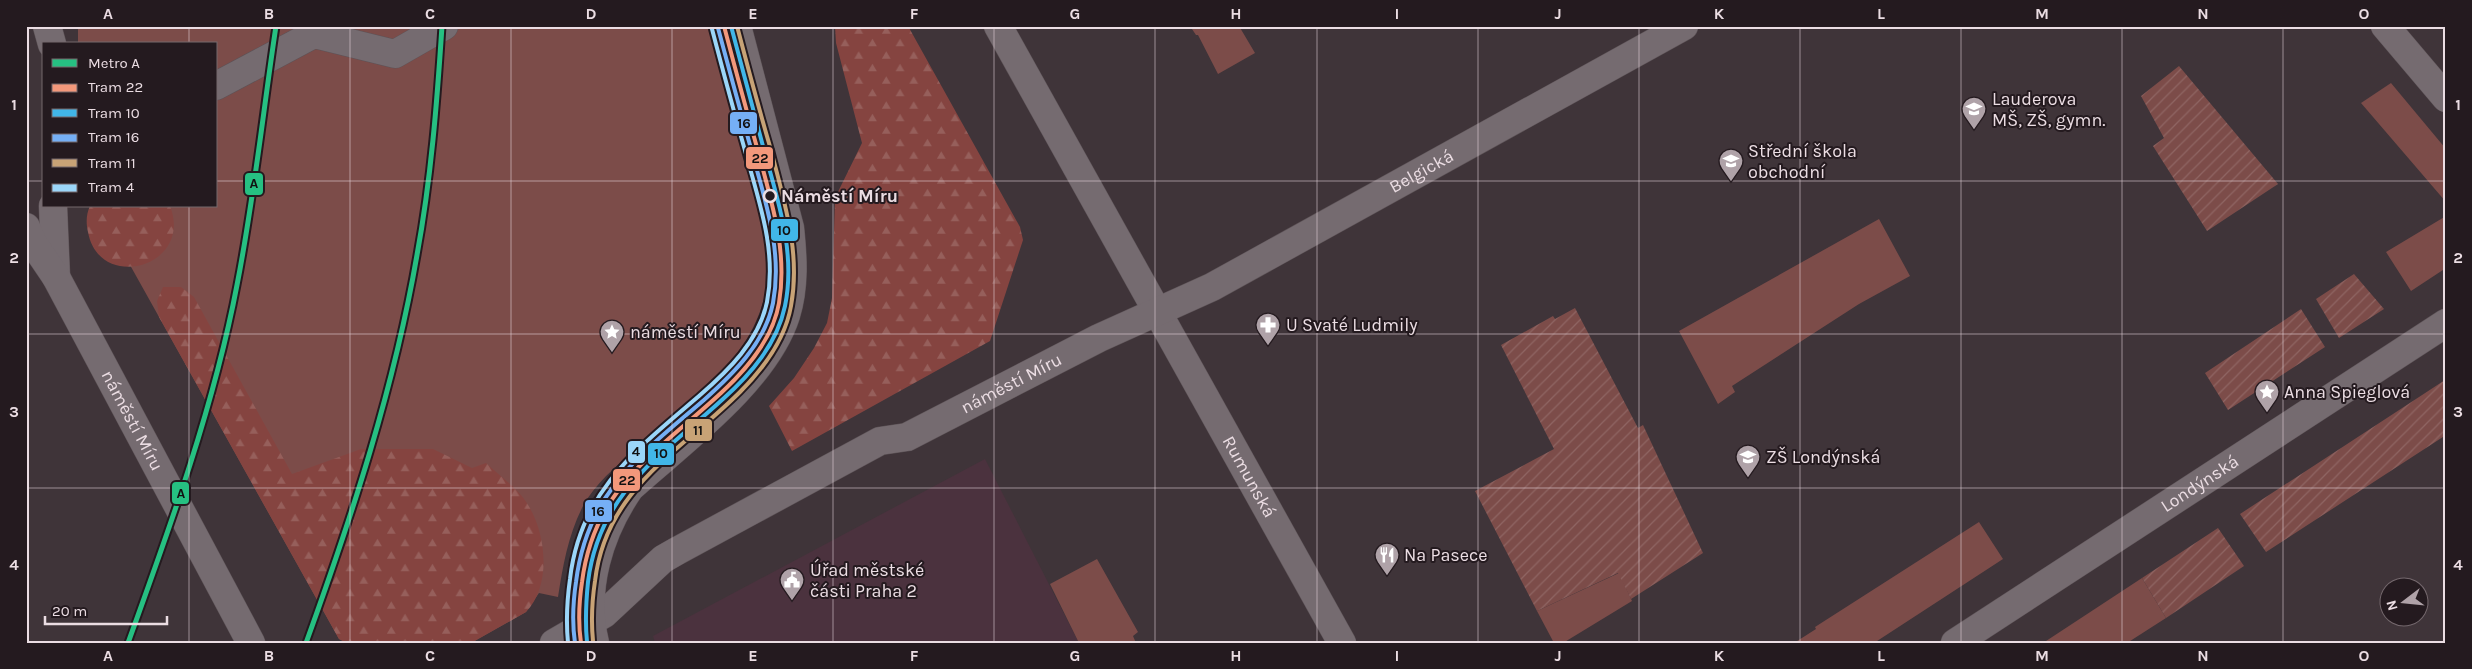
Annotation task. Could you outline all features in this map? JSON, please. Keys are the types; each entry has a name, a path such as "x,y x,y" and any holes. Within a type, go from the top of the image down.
{"street":[{"path":"48,26 52,42"},
{"path":"218,85 314,34 395,54 444,26"},
{"path":"592,633 594,569 606,530 619,504 630,488 733,396 758,367 774,342 786,316 792,280 790,228 737,26"},
{"path":"998,26 1157,310"},
{"name":"Belgická","path":"1157,310 1212,287 1684,26"},
{"path":"2385,26 2446,98"},
{"name":"náměstí Míru","path":"53,208 56,277"},
{"name":"náměstí Míru","path":"26,227 33,243 56,277 251,643"},
{"name":"náměstí Míru","path":"554,643 592,633 604,614 663,559 686,546 880,441 907,437 1157,310"},
{"name":"Rumunská","path":"1157,310 1342,643"},
{"name":"Londýnská","path":"1955,643 2446,323"}],"shaded area":[{"path":"78,26 713,26 766,226 769,269 764,299 754,326 739,350 721,372 701,393 599,483 588,498 578,517 570,539 558,597 539,593 526,612 471,643 347,643 339,639 98,208 218,208 218,42 78,42"},
{"path":"1190,26 1239,26 1255,53 1218,74 1198,35"},
{"path":"2179,66 2278,184 2207,231 2153,146 2164,138 2141,96"},
{"path":"2391,83 2446,149 2446,202 2361,103"},
{"path":"2446,216 2446,268 2411,291 2386,252"},
{"path":"1879,219 1910,276 1859,304 1732,386 1735,392 1718,404 1679,331"},
{"path":"2354,274 2384,309 2339,338 2316,299"},
{"path":"1575,308 1638,428 1643,425 1703,553 1631,599 1618,573 1537,611 1475,491 1554,449 1501,345 1553,316 1555,319"},
{"path":"2301,309 2325,347 2228,410 2205,373"},
{"path":"2445,380 2446,435 2266,552 2240,514"},
{"path":"985,459 1079,643 655,643 653,636"},
{"path":"1979,522 2003,559 1874,643 1794,643 1816,629 1815,627"},
{"path":"2218,528 2244,566 2166,618 2142,578"},
{"path":"1097,559 1138,632 1133,636 1136,643 1079,643 1050,584"},
{"path":"1619,573 1632,601 1563,643 1554,643 1537,611"},
{"path":"2142,578 2166,618 2127,643 2043,643"}],"green space":[{"path":"835,26 908,26 1020,227 1023,240 990,341 792,451 769,406 794,378 814,348 827,323 832,298 835,198 862,143 836,43"},
{"path":"89,208 170,208 174,227 169,244 158,257 142,265 125,267 109,262 96,251 88,232"},
{"path":"163,287 181,287 194,297 292,474 361,449 433,449 472,468 486,463 508,482 529,506 541,536 543,570 541,585 535,600 526,612 471,643 347,643 339,639 159,317 157,301"}],"metro line":[{"name":"A","path":"128,643 190,466 216,376 237,285 276,26"},
{"name":"A","path":"306,643 340,548 370,451 408,305 430,169 442,26"}],"tram line":[{"name":"22","path":"581,643 579,628 580,597 589,549 600,521 614,496 652,454 740,374 765,341 776,316 781,283 780,245 777,226 724,26"},
{"name":"10","path":"587,642 588,582 594,551 605,523 619,499 656,458 753,369 776,333 785,306 788,266 784,227 731,26"},
{"name":"11","path":"593,641 592,611 595,581 602,549 614,521 630,496 649,474 717,414 757,373 779,342 791,306 794,266 790,227 737,26"},
{"name":"16","path":"575,643 574,597 582,551 592,523 604,499 638,458 715,390 746,357 763,331 773,303 776,284 776,264 771,226 718,28"},
{"name":"4","path":"568,643 568,595 576,548 586,521 599,496 615,474 634,454 731,366 757,330 767,302 770,264 765,227 712,29"}],"place":[{"name":"Lauderova MŠ, ZŠ, gymn.","path":"1974,130"},
{"name":"Střední škola obchodní","path":"1731,182"},
{"name":"Náměstí Míru","path":"770,196"},
{"name":"U Svaté Ludmily","path":"1268,346"},
{"name":"náměstí Míru","path":"612,353"},
{"name":"Anna Spieglová","path":"2267,413"},
{"name":"ZŠ Londýnská","path":"1748,478"},
{"name":"Na Pasece","path":"1387,576"},
{"name":"Úřad městské části Praha 2","path":"792,601"}]}
